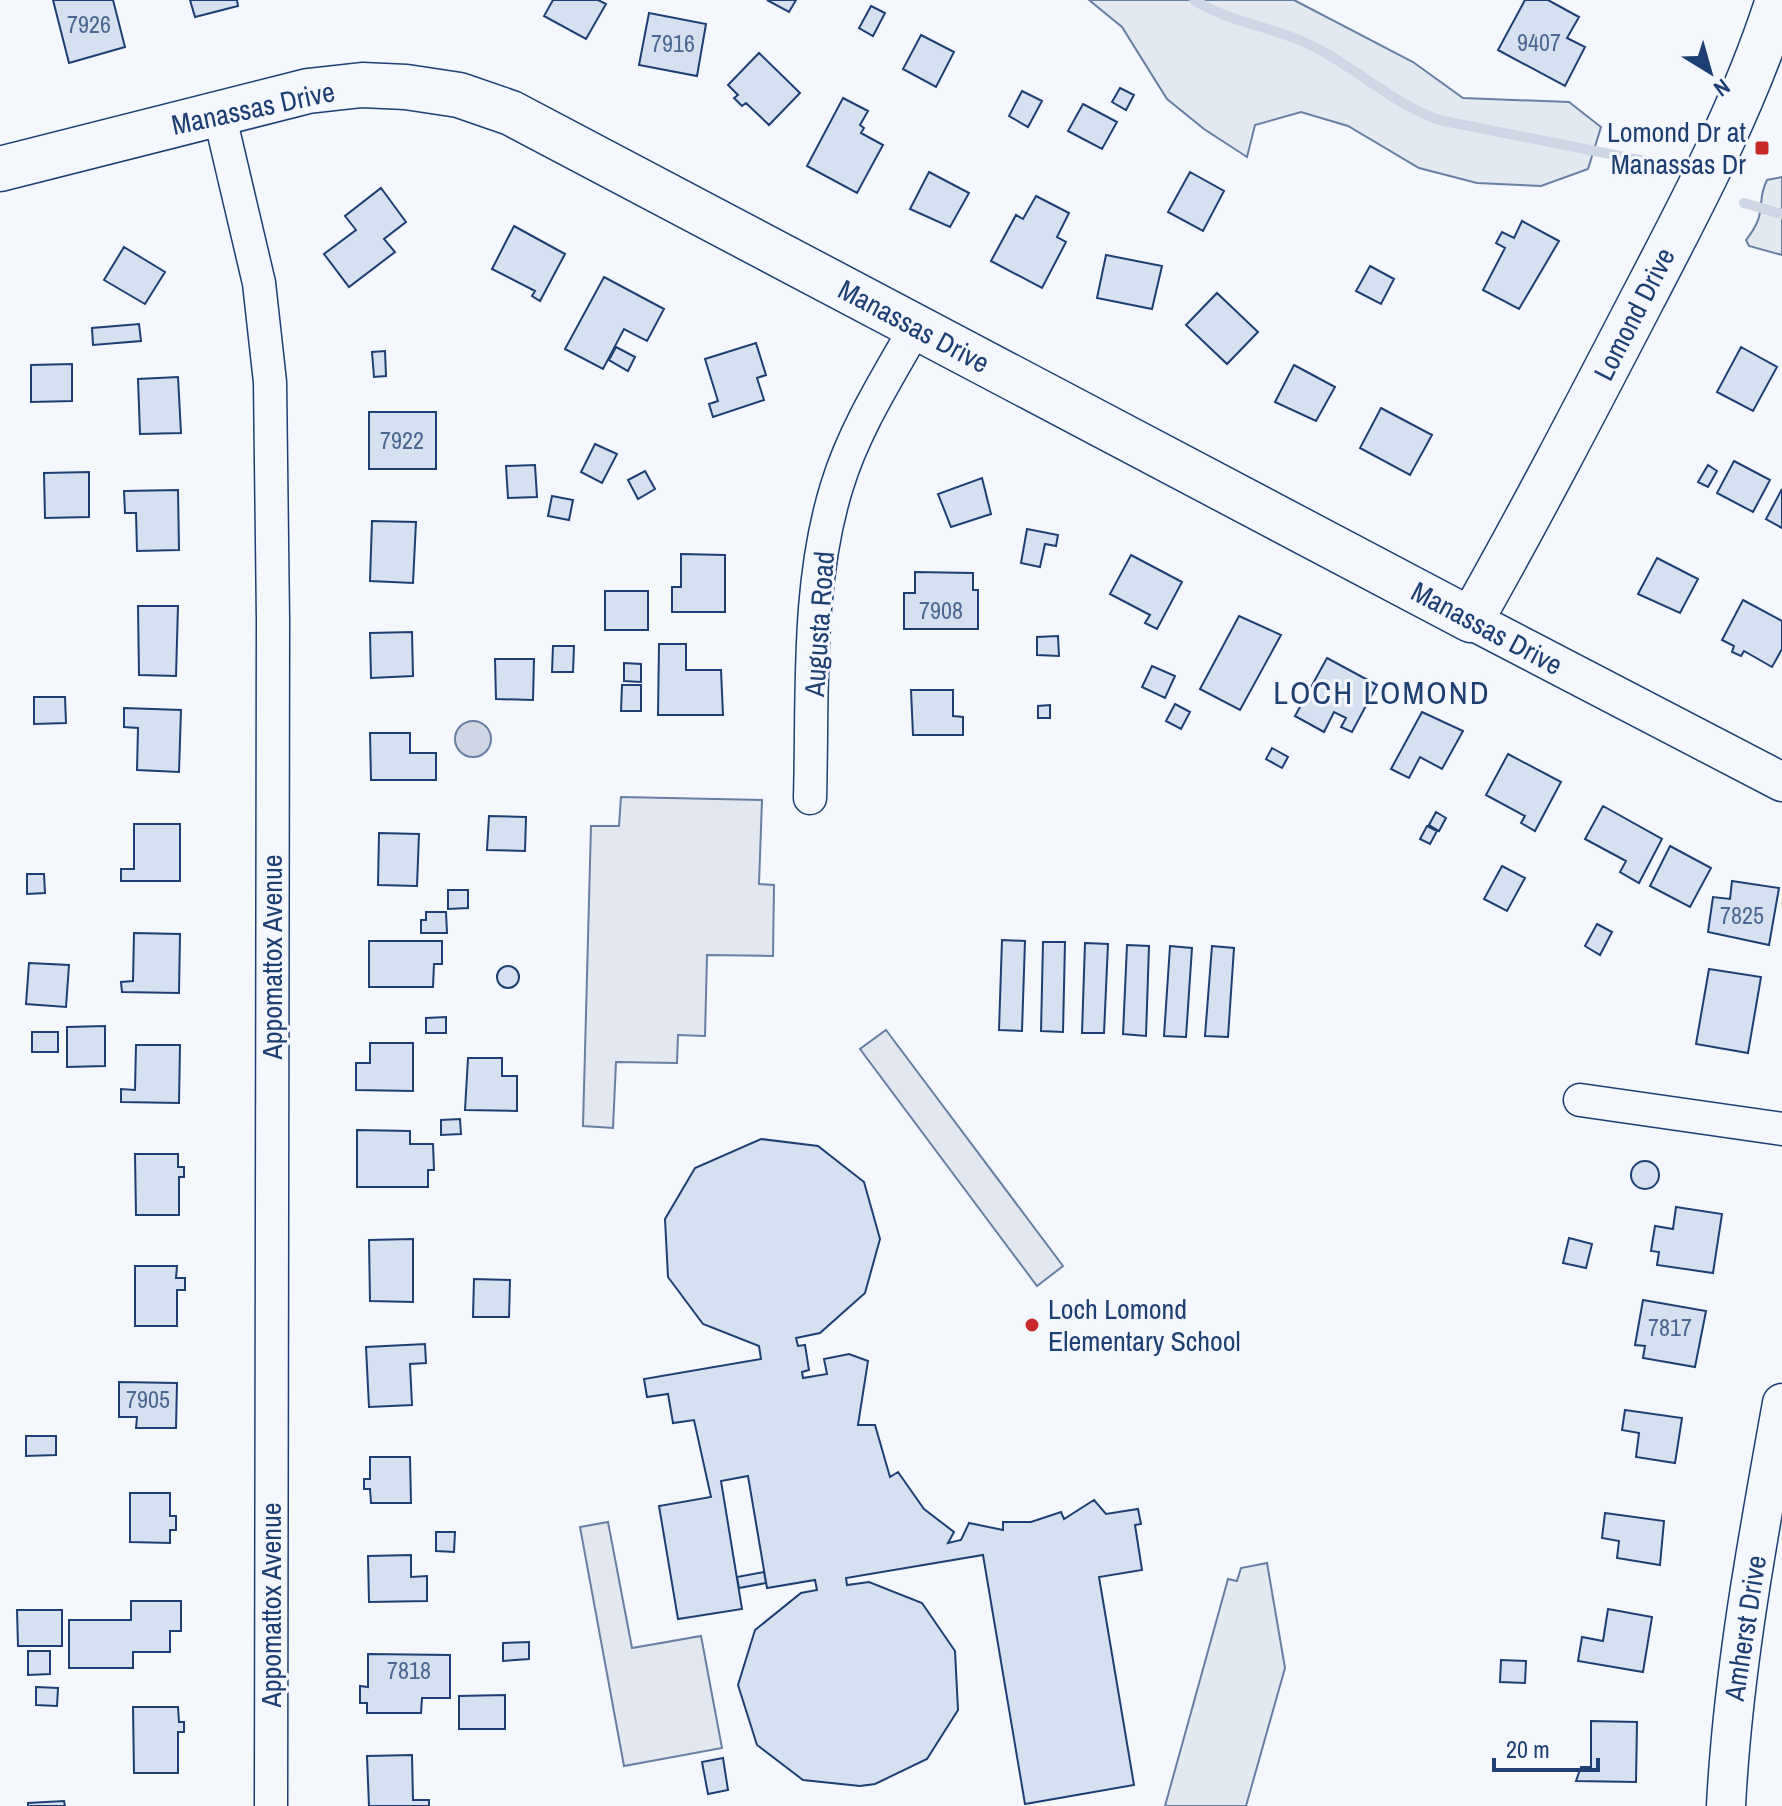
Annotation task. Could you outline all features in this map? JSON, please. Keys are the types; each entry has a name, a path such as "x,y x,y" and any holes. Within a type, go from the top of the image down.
{"main road":[{"name":"Lomond Drive","path":"1471,620 1532,511 1676,235 1736,109 1778,0"},
{"name":"Manassas Drive","path":"4,168 308,91 362,85 406,87 459,95 511,113 1471,620"}],"street":[{"name":"Appomattox Avenue","path":"219,113 259,283 270,382 273,620 271,1806"},
{"name":"Augusta Road","path":"810,798 817,582 822,546 837,486 860,429 916,327"},
{"name":"Manassas Drive","path":"1471,620 1782,782"},
{"path":"1580,1100 1782,1129"},
{"name":"Amherst Drive","path":"1726,1806 1730,1722 1740,1640 1782,1403"}],"shaded area":[{"path":"1089,0 1294,0 1413,62 1463,98 1569,102 1601,127 1588,169 1541,186 1477,183 1419,168 1348,126 1301,112 1255,125 1247,157 1204,129 1167,99 1122,27"},
{"path":"1782,177 1782,255 1749,246 1746,240 1760,215 1767,180"},
{"path":"473,721 486,726 491,739 486,752 473,757 460,752 455,739 460,726"},
{"path":"621,797 762,800 759,884 774,885 773,956 707,955 705,1036 678,1035 677,1063 616,1062 613,1128 583,1126 591,826 619,826"},
{"path":"886,1030 1063,1266 1037,1286 860,1049"},
{"path":"608,1522 632,1648 701,1636 722,1748 624,1766 580,1527"},
{"path":"1267,1563 1285,1668 1246,1806 1165,1806 1228,1579 1237,1581 1241,1568"}],"building":[{"path":"53,0 113,0 125,47 69,63"},
{"path":"190,0 237,0 238,6 195,17"},
{"path":"553,0 598,0 606,4 586,39 544,16"},
{"path":"767,0 796,0 789,12"},
{"path":"1525,0 1548,0 1579,17 1567,38 1585,47 1565,86 1498,50"},
{"path":"871,6 885,13 873,36 859,28"},
{"path":"649,13 706,24 697,76 639,65"},
{"path":"921,35 954,52 936,87 903,69"},
{"path":"759,53 800,93 769,125 746,103 742,106 734,98 738,95 728,85"},
{"path":"1120,88 1134,95 1126,110 1112,102"},
{"path":"1022,91 1042,101 1028,127 1009,116"},
{"path":"843,98 868,111 860,125 864,128 861,133 883,145 857,193 807,166"},
{"path":"1083,104 1117,122 1102,149 1068,131"},
{"path":"929,172 969,193 950,227 910,209"},
{"path":"1190,172 1224,191 1203,231 1168,212"},
{"path":"381,188 406,222 384,239 395,252 349,287 324,254 356,230 345,216"},
{"path":"1036,196 1069,213 1057,237 1066,242 1042,288 991,261 1016,215 1023,219"},
{"path":"1522,221 1559,241 1519,309 1483,290 1505,248 1496,243 1502,232 1514,238"},
{"path":"514,226 565,254 540,301 532,296 535,291 492,269"},
{"path":"124,247 165,272 145,304 104,280"},
{"path":"1106,255 1162,266 1152,309 1097,298"},
{"path":"1370,266 1394,279 1381,304 1356,291"},
{"path":"604,277 664,309 647,341 624,329 603,369 565,349"},
{"path":"1217,293 1258,332 1227,364 1186,325"},
{"path":"139,324 141,341 93,345 92,328"},
{"path":"756,343 766,375 757,378 764,400 713,417 709,404 718,401 705,359"},
{"path":"616,347 635,357 628,371 609,360"},
{"path":"1741,347 1777,367 1753,411 1717,392"},
{"path":"385,351 386,376 374,377 372,352"},
{"path":"72,364 72,401 31,402 31,365"},
{"path":"1294,365 1335,387 1316,421 1275,402"},
{"path":"178,377 181,433 140,434 138,379"},
{"path":"1381,408 1432,435 1410,475 1360,448"},
{"path":"369,412 436,412 436,469 369,469"},
{"path":"595,444 617,454 602,483 581,472"},
{"path":"1734,461 1770,480 1753,512 1717,493"},
{"path":"535,465 537,497 508,498 506,466"},
{"path":"1708,465 1717,471 1708,487 1698,482"},
{"path":"645,471 655,489 638,499 628,480"},
{"path":"89,472 89,517 45,518 44,473"},
{"path":"982,478 991,514 951,527 938,494"},
{"path":"1782,489 1782,528 1766,519"},
{"path":"178,490 179,550 137,551 136,513 125,513 124,491"},
{"path":"552,496 573,500 569,520 548,516"},
{"path":"372,521 416,522 413,583 370,581"},
{"path":"1027,529 1058,535 1056,546 1045,544 1040,567 1021,563"},
{"path":"681,554 725,555 725,612 672,612 672,587 681,587"},
{"path":"1131,555 1182,582 1157,629 1145,623 1150,615 1110,594"},
{"path":"1657,558 1698,579 1680,613 1638,594"},
{"path":"915,572 973,573 973,590 978,590 978,629 904,629 904,593 915,593"},
{"path":"605,591 648,591 648,630 605,630"},
{"path":"1743,600 1782,621 1782,649 1772,667 1744,651 1741,656 1732,652 1734,646 1722,640"},
{"path":"138,606 178,606 176,676 139,675"},
{"path":"1239,616 1281,635 1240,710 1200,689"},
{"path":"412,632 413,676 371,678 370,633"},
{"path":"1058,636 1059,656 1037,655 1037,637"},
{"path":"659,644 686,644 686,670 721,670 723,715 658,715"},
{"path":"553,646 574,646 573,672 552,672"},
{"path":"1327,658 1377,685 1352,732 1341,727 1346,718 1334,712 1324,732 1295,716"},
{"path":"495,659 534,659 533,700 496,699"},
{"path":"624,663 641,664 641,682 624,681"},
{"path":"1152,666 1175,676 1165,698 1142,687"},
{"path":"622,685 641,685 641,711 621,711"},
{"path":"911,690 953,690 953,716 963,717 963,735 913,735"},
{"path":"34,697 65,697 66,723 34,724"},
{"path":"1175,704 1190,712 1181,729 1166,721"},
{"path":"1050,705 1050,718 1038,718 1038,706"},
{"path":"124,708 181,710 179,772 137,770 138,728 124,727"},
{"path":"1422,712 1463,731 1442,769 1420,757 1409,778 1391,769"},
{"path":"370,733 410,733 410,753 436,753 436,780 371,780"},
{"path":"1272,748 1288,757 1282,768 1266,759"},
{"path":"1508,754 1561,782 1535,831 1521,823 1525,816 1486,795"},
{"path":"1603,806 1662,839 1639,883 1620,872 1626,861 1585,839"},
{"path":"1436,812 1446,818 1439,831 1429,825"},
{"path":"489,816 526,817 525,851 487,850"},
{"path":"134,824 180,824 180,881 121,881 121,869 134,869"},
{"path":"1427,826 1437,831 1430,844 1420,839"},
{"path":"379,833 419,834 417,886 378,885"},
{"path":"1670,846 1711,868 1690,907 1650,886"},
{"path":"1502,866 1525,878 1507,911 1484,899"},
{"path":"27,874 44,874 45,893 27,894"},
{"path":"1732,881 1779,888 1769,945 1708,932 1713,897 1730,899"},
{"path":"448,890 468,890 468,908 448,909"},
{"path":"426,912 446,912 447,933 421,933 421,920 426,920"},
{"path":"1597,924 1612,932 1600,955 1585,946"},
{"path":"134,933 180,934 179,993 122,992 121,982 133,981"},
{"path":"1002,940 1025,941 1022,1031 999,1030"},
{"path":"369,941 442,941 442,964 434,964 433,987 369,987"},
{"path":"1043,942 1065,942 1063,1032 1041,1031"},
{"path":"1085,943 1108,944 1104,1033 1082,1033"},
{"path":"1127,945 1149,946 1146,1036 1123,1034"},
{"path":"1170,946 1192,948 1186,1037 1164,1036"},
{"path":"1212,946 1234,948 1228,1037 1205,1036"},
{"path":"29,963 69,965 66,1007 26,1004"},
{"path":"508,966 516,969 519,977 516,985 508,988 500,985 497,977 500,969"},
{"path":"1709,969 1761,977 1748,1053 1696,1044"},
{"path":"446,1017 446,1033 426,1033 426,1018"},
{"path":"105,1026 105,1066 67,1067 67,1027"},
{"path":"32,1032 58,1032 58,1052 32,1052"},
{"path":"370,1043 413,1043 413,1091 356,1090 356,1063 370,1063"},
{"path":"136,1045 180,1045 179,1103 121,1102 121,1089 135,1090"},
{"path":"468,1058 502,1058 502,1076 517,1076 517,1111 465,1110"},
{"path":"460,1119 461,1134 441,1135 441,1120"},
{"path":"357,1130 410,1131 410,1144 433,1144 434,1170 428,1170 428,1187 357,1187"},
{"path":"761,1139 818,1146 864,1182 880,1239 865,1293 820,1333 796,1338 798,1346 805,1345 809,1370 802,1372 803,1378 827,1374 824,1359 849,1354 868,1361 858,1425 875,1425 890,1477 898,1472 924,1509 954,1532 948,1543 961,1540 969,1523 1003,1530 1003,1522 1031,1522 1061,1512 1064,1519 1094,1500 1106,1514 1138,1509 1141,1524 1135,1525 1142,1570 1099,1577 1134,1785 1025,1804 983,1555 846,1578 847,1585 869,1582 922,1603 955,1651 958,1710 927,1759 875,1784 860,1786 803,1780 757,1745 738,1685 755,1630 801,1593 817,1590 815,1580 767,1588 748,1476 721,1481 742,1609 678,1619 659,1506 711,1497 694,1420 673,1423 668,1394 647,1397 644,1379 761,1359 759,1346 703,1324 668,1277 665,1219 695,1168"},
{"path":"135,1154 178,1154 178,1167 184,1167 184,1177 179,1177 179,1215 136,1215"},
{"path":"1645,1161 1655,1165 1659,1175 1655,1185 1645,1189 1635,1185 1631,1175 1635,1165"},
{"path":"1676,1207 1722,1214 1713,1273 1657,1265 1659,1252 1651,1251 1655,1226 1673,1229"},
{"path":"1569,1238 1592,1244 1586,1268 1563,1263"},
{"path":"413,1239 413,1302 370,1301 369,1240"},
{"path":"135,1266 177,1266 176,1278 185,1278 185,1290 177,1290 177,1326 135,1326"},
{"path":"474,1279 510,1280 509,1317 473,1317"},
{"path":"1643,1300 1706,1311 1695,1367 1643,1358 1645,1346 1635,1345"},
{"path":"425,1344 426,1363 410,1364 412,1405 369,1407 366,1347"},
{"path":"119,1382 177,1383 176,1428 136,1428 137,1417 119,1417"},
{"path":"1625,1410 1682,1418 1675,1463 1636,1457 1639,1433 1622,1430"},
{"path":"26,1436 56,1436 56,1455 26,1456"},
{"path":"370,1457 410,1457 411,1503 371,1503 370,1489 364,1489 364,1479 370,1479"},
{"path":"130,1493 170,1493 170,1516 176,1516 176,1530 170,1530 170,1543 130,1542"},
{"path":"1605,1513 1664,1521 1660,1565 1617,1558 1619,1541 1602,1538"},
{"path":"436,1532 455,1532 454,1552 436,1551"},
{"path":"411,1555 411,1577 427,1576 427,1601 369,1602 368,1556"},
{"path":"764,1572 766,1583 739,1588 737,1577"},
{"path":"131,1601 181,1601 181,1631 170,1631 170,1652 133,1652 133,1668 69,1668 69,1620 131,1620"},
{"path":"1608,1609 1652,1617 1643,1672 1578,1661 1582,1637 1603,1641"},
{"path":"17,1610 62,1610 62,1646 18,1646"},
{"path":"529,1642 529,1659 503,1661 503,1643"},
{"path":"28,1651 50,1651 50,1674 28,1675"},
{"path":"368,1654 450,1655 450,1698 422,1698 421,1713 367,1713 367,1703 360,1703 360,1686 368,1687"},
{"path":"1501,1660 1526,1661 1525,1683 1500,1682"},
{"path":"36,1687 58,1688 57,1706 36,1705"},
{"path":"505,1695 505,1729 459,1729 459,1696"},
{"path":"133,1707 178,1707 179,1722 184,1722 184,1732 178,1732 178,1773 134,1773"},
{"path":"1591,1721 1637,1722 1636,1782 1576,1781 1581,1767 1591,1767"},
{"path":"412,1755 413,1800 429,1800 429,1806 369,1806 367,1756"},
{"path":"723,1758 728,1790 708,1794 702,1762"},
{"path":"64,1801 65,1806 28,1806 28,1803"}],"waterway":[{"path":"1194,0 1221,14 1304,42 1404,103 1439,120 1655,163"},
{"path":"1744,203 1782,214"}],"place":[{"name":"Lomond Dr at Manassas Dr","path":"1762,148"},
{"name":"Loch Lomond Elementary School","path":"1032,1325"}],"district":[{"name":"LOCH LOMOND","path":"1382,693"}]}
